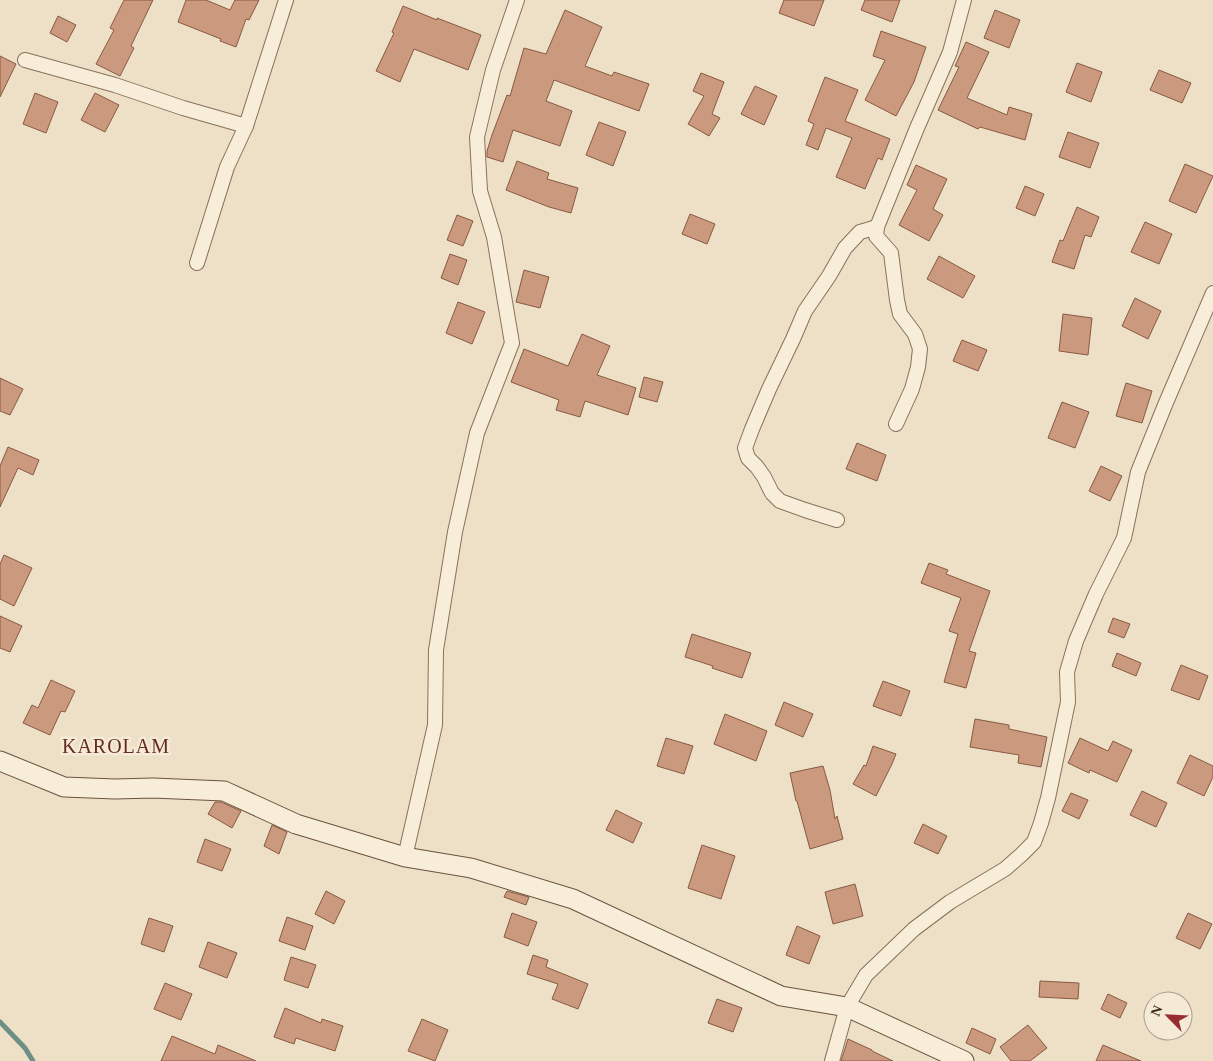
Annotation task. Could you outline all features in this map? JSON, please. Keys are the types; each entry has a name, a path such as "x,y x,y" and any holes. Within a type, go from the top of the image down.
{"main road":[{"path":"0,761 64,787 224,791 296,824 405,857 471,868 573,899 780,996 847,1007 964,1061"}],"street":[{"path":"197,263 227,167 246,126 286,0"},
{"path":"405,857 435,725 436,650 455,532 477,433 512,342 494,237 480,191 477,137 494,70 517,0"},
{"path":"896,424 912,389 918,367 920,349 915,334 900,314 892,253 876,236 877,227 950,52 964,0"},
{"path":"25,60 115,85 183,108 246,126"},
{"path":"837,520 780,501 772,493 757,467 748,458 745,448 769,389 794,339 805,311 829,276 845,248 860,232 877,227"},
{"path":"832,1061 847,1007 866,975 914,929 950,902 1005,869 1034,842 1048,798 1068,702 1067,672 1076,641 1096,594 1124,538 1138,472 1213,293"}],"building":[{"path":"124,0 153,0 131,46 134,48 120,76 96,64 114,30 110,28"},
{"path":"186,0 206,0 230,10 235,0 259,0 249,20 246,19 236,47 178,22"},
{"path":"784,0 824,0 814,26 779,13"},
{"path":"865,0 900,0 892,22 861,10"},
{"path":"403,6 481,35 468,70 414,49 400,82 376,71 394,33 392,32"},
{"path":"565,10 602,27 585,66 612,76 614,72 649,84 639,111 554,80 546,101 572,111 560,146 513,130 503,162 487,157 492,135 507,95 510,96 524,48 546,54"},
{"path":"995,10 1020,20 1009,48 984,38"},
{"path":"58,16 76,25 67,42 50,33"},
{"path":"881,31 926,47 914,82 896,116 865,100 885,60 873,56"},
{"path":"966,42 989,52 967,98 1007,115 1009,107 1032,114 1025,140 980,127 978,129 938,110 959,67 955,66"},
{"path":"0,56 16,64 0,97"},
{"path":"1077,63 1102,72 1091,102 1066,92"},
{"path":"1159,70 1191,83 1182,103 1150,90"},
{"path":"701,73 724,82 712,114 720,118 709,136 688,124 704,96 693,91"},
{"path":"825,77 858,90 845,121 890,139 882,160 878,158 865,189 836,177 852,138 826,128 818,150 806,145 814,124 808,121"},
{"path":"755,86 777,96 764,125 741,114"},
{"path":"35,93 58,102 46,133 23,124"},
{"path":"95,93 119,105 105,132 81,120"},
{"path":"599,122 626,132 613,166 586,155"},
{"path":"1068,132 1099,143 1090,168 1059,157"},
{"path":"517,161 549,173 547,179 578,188 571,213 549,207 506,190"},
{"path":"1185,164 1213,176 1196,213 1169,201"},
{"path":"916,165 947,179 933,209 943,215 929,241 899,225 917,190 907,185"},
{"path":"1025,186 1044,194 1035,216 1016,208"},
{"path":"1077,207 1099,217 1091,237 1085,235 1074,269 1052,262 1060,240 1063,241"},
{"path":"690,214 715,224 707,244 682,234"},
{"path":"457,215 473,221 463,246 447,240"},
{"path":"1145,222 1172,234 1159,264 1131,252"},
{"path":"450,254 467,260 458,285 441,278"},
{"path":"939,256 975,276 963,298 927,279"},
{"path":"524,270 549,277 540,308 516,302"},
{"path":"1135,298 1161,311 1148,339 1122,326"},
{"path":"458,302 485,312 472,344 446,333"},
{"path":"1063,314 1092,318 1088,355 1059,351"},
{"path":"582,334 610,346 597,375 636,388 628,415 585,401 580,417 556,410 559,400 511,382 524,349 568,366"},
{"path":"962,340 987,350 978,371 953,361"},
{"path":"644,377 663,382 657,402 639,397"},
{"path":"0,378 23,389 10,415 0,411"},
{"path":"1126,383 1152,391 1142,423 1116,416"},
{"path":"1062,402 1089,412 1075,448 1048,438"},
{"path":"857,443 886,455 877,481 846,469"},
{"path":"8,447 39,460 33,475 18,468 0,507 0,466"},
{"path":"1101,466 1122,476 1110,501 1089,491"},
{"path":"4,555 32,568 14,606 0,599 0,564"},
{"path":"929,563 948,570 946,574 990,591 969,651 976,653 966,688 944,682 958,634 949,631 961,598 921,583"},
{"path":"0,616 22,626 10,652 0,648"},
{"path":"1113,618 1130,624 1124,638 1108,632"},
{"path":"692,634 751,653 742,678 685,657"},
{"path":"1117,653 1141,663 1136,676 1112,666"},
{"path":"1181,665 1208,676 1199,700 1171,690"},
{"path":"51,680 75,691 65,712 61,711 50,735 23,723 32,705 38,708"},
{"path":"883,681 910,691 901,716 873,706"},
{"path":"784,702 813,714 803,737 775,725"},
{"path":"725,714 767,731 756,761 714,744"},
{"path":"975,719 1009,725 1009,729 1047,737 1041,767 1018,763 1019,755 970,747"},
{"path":"666,738 693,746 684,774 657,766"},
{"path":"1080,738 1108,751 1113,741 1132,750 1117,782 1090,770 1089,773 1068,763"},
{"path":"873,746 896,754 876,796 853,784 864,765 866,766"},
{"path":"1190,755 1213,766 1213,777 1204,796 1177,783"},
{"path":"823,766 830,790 835,819 837,816 843,839 810,849 790,773"},
{"path":"1142,791 1167,803 1156,827 1130,815"},
{"path":"1071,793 1088,800 1079,819 1062,811"},
{"path":"215,802 221,802 241,811 232,828 208,814"},
{"path":"616,810 642,823 633,843 606,830"},
{"path":"923,824 947,836 938,854 914,843"},
{"path":"272,825 287,832 279,854 264,846"},
{"path":"205,839 231,849 222,871 197,862"},
{"path":"702,845 735,856 721,899 688,888"},
{"path":"855,884 863,916 833,924 825,892"},
{"path":"326,891 345,901 334,924 315,914"},
{"path":"507,891 529,897 526,905 504,897"},
{"path":"512,913 537,922 528,946 504,937"},
{"path":"1188,913 1212,924 1200,949 1176,938"},
{"path":"287,917 313,926 305,950 279,941"},
{"path":"149,918 173,926 164,952 141,944"},
{"path":"797,926 820,936 809,964 786,955"},
{"path":"208,942 237,953 227,978 199,967"},
{"path":"533,955 548,960 546,967 588,984 578,1009 552,999 558,984 527,974"},
{"path":"291,957 316,965 308,988 284,980"},
{"path":"1040,981 1079,983 1078,999 1039,997"},
{"path":"165,983 192,994 181,1020 154,1009"},
{"path":"1108,994 1127,1003 1120,1018 1101,1009"},
{"path":"717,999 742,1008 733,1032 708,1023"},
{"path":"285,1008 321,1023 322,1019 343,1026 335,1051 296,1038 294,1044 274,1037"},
{"path":"422,1019 448,1030 435,1061 408,1051"},
{"path":"1028,1025 1047,1048 1030,1061 1011,1061 1000,1047"},
{"path":"972,1028 996,1039 990,1054 966,1043"},
{"path":"172,1036 215,1054 218,1045 256,1061 161,1061"},
{"path":"848,1039 872,1050 893,1061 841,1061"},
{"path":"1103,1045 1141,1061 1096,1061"}],"waterway":[{"path":"0,1022 25,1048 33,1061"}],"district":[{"name":"KAROLAM","path":"116,746"}]}
